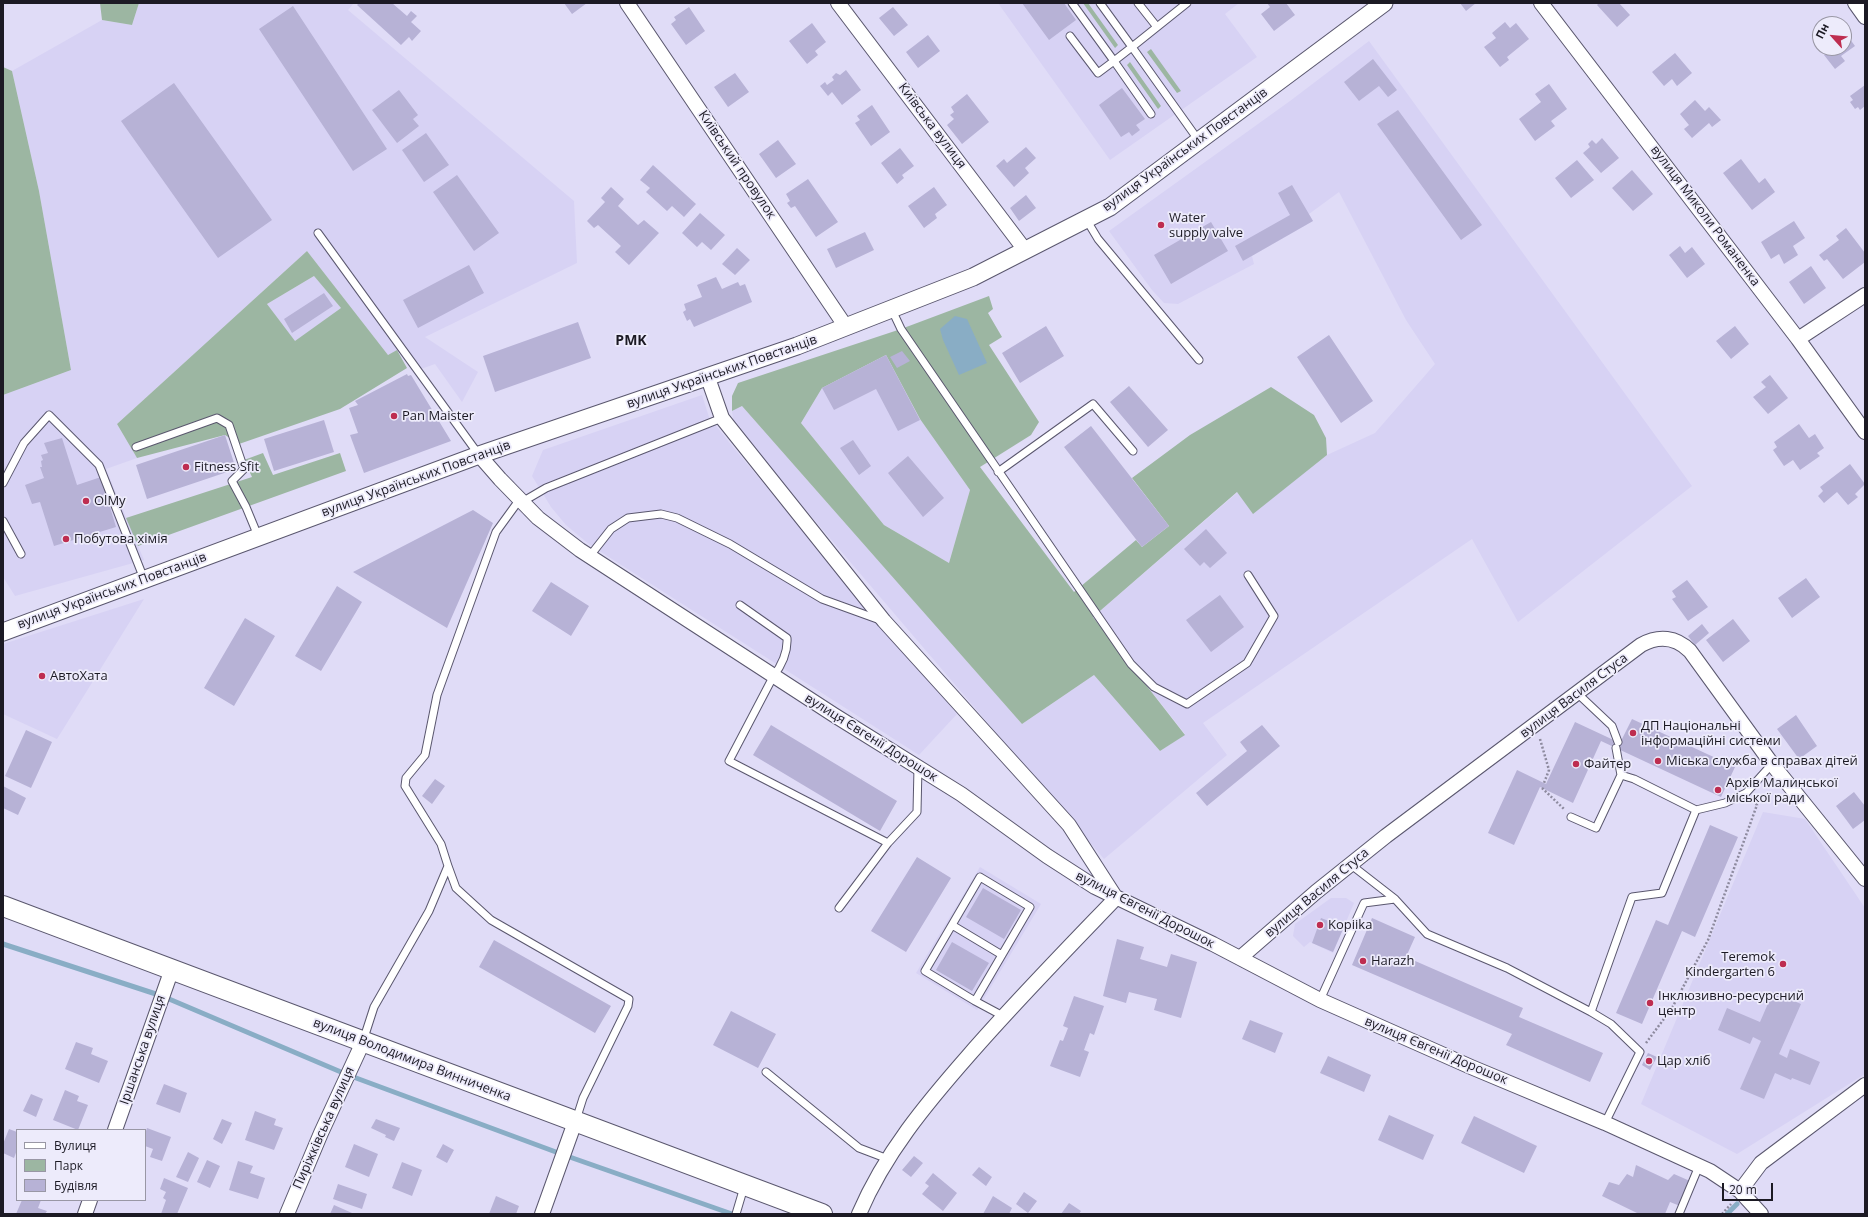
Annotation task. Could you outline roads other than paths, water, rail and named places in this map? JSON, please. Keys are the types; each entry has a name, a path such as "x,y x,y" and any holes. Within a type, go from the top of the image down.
{"main road":[{"name":"вулиця Володимира Винниченка","path":"3,906 822,1214"}],"street":[{"name":"Київський провулок","path":"627,3 846,327"},
{"name":"Київська вулиця","path":"838,3 1025,250"},
{"name":"вулиця Українських Повстанців","path":"3,632 479,455 708,378 892,310 973,277 1110,207 1384,3"},
{"name":"вулиця Миколи Романенка","path":"1541,3 1798,339 1865,432"},
{"path":"1855,3 1865,17"},
{"path":"1798,339 1865,295"},
{"path":"708,378 722,418 884,621 1069,825 1116,898 1003,1016 922,1110 888,1159 868,1193 859,1214"},
{"name":"вулиця Євгенії Дорошок","path":"479,455 521,501 554,531 589,557 773,676 982,808 1074,875 1116,898 1240,958 1320,1000 1471,1067 1605,1123 1699,1166 1740,1191 1761,1214"},
{"name":"вулиця Василя Стуса","path":"1240,958 1350,864 1646,642 1659,639 1678,641 1690,651 1772,764 1864,875"},
{"name":"Іршанська вулиця","path":"115,1129 172,969"},
{"name":"Пиріжківська вулиця","path":"287,1214 321,1133 363,1042"},
{"path":"1740,1191 1754,1170 1777,1150 1865,1085"},
{"path":"542,1214 575,1122"},
{"path":"85,1214 90,1201"}],"lane":[{"path":"1072,3 1151,114"},
{"path":"1100,3 1199,142"},
{"path":"1138,3 1157,27"},
{"path":"1070,36 1098,73 1187,3"},
{"path":"1086,219 1098,239 1199,360"},
{"path":"318,234 479,455"},
{"path":"892,310 901,329 1131,664 1154,687 1187,704 1247,663 1274,616 1248,575"},
{"path":"998,472 1093,404 1133,451"},
{"path":"3,483 24,443 49,415 99,464 144,579"},
{"path":"136,447 217,418 230,425 244,469 232,480 246,507 258,536"},
{"path":"575,1122 583,1098 628,1006 629,999 491,920 456,888 441,844 405,786 406,778 425,755 437,695 496,532 521,501 546,488 722,418"},
{"path":"589,557 611,529 628,518 661,514 677,518 730,544 822,599 884,621"},
{"path":"3,521 21,554"},
{"path":"740,605 787,638 788,649 781,667 773,676 729,761 888,843"},
{"path":"1571,817 1596,828 1621,775 1617,745 1612,726 1577,694"},
{"path":"1621,775 1634,779 1696,810 1725,803 1746,793 1772,764"},
{"path":"839,908 888,843 917,812 918,767"},
{"path":"1591,1012 1632,897 1662,893 1696,810"},
{"path":"1350,864 1395,899 1427,934 1507,968 1591,1012 1611,1024 1640,1052 1605,1123"},
{"path":"363,1042 374,1007 429,911 448,866"},
{"path":"975,1001 1030,907 980,877 924,971 975,1001 1003,1016"},
{"path":"1320,1000 1364,903 1395,899"},
{"path":"952,925 1002,955"},
{"path":"766,1072 859,1148 888,1159"},
{"path":"1679,1214 1699,1166"},
{"path":"736,1214 745,1185"}],"water":[{"path":"955,316 967,319 987,363 959,375 943,340 940,329"}],"waterway":[{"path":"3,944 162,996 348,1075 564,1155 732,1214"},
{"path":"1727,1214 1737,1204"}],"place":[{"name":"Water supply valve","path":"1161,225"},
{"name":"Pan Maister","path":"394,416"},
{"name":"Fitness Sfit","path":"186,467"},
{"name":"OlMy","path":"86,501"},
{"name":"Побутова хімія","path":"66,539"},
{"name":"АвтоХата","path":"42,676"},
{"name":"ДП Національні інформаційні системи","path":"1633,733"},
{"name":"Міська служба в справах дітей","path":"1658,761"},
{"name":"Файтер","path":"1576,764"},
{"name":"Архів Малинської міської ради","path":"1718,790"},
{"name":"Kopiika","path":"1320,925"},
{"name":"Harazh","path":"1363,961"},
{"name":"Teremok Kindergarten 6","path":"1783,964"},
{"name":"Інклюзивно-ресурсний центр","path":"1650,1003"},
{"name":"Цар хліб","path":"1649,1061"}],"district":[{"name":"PMK","path":"631,341"}]}
